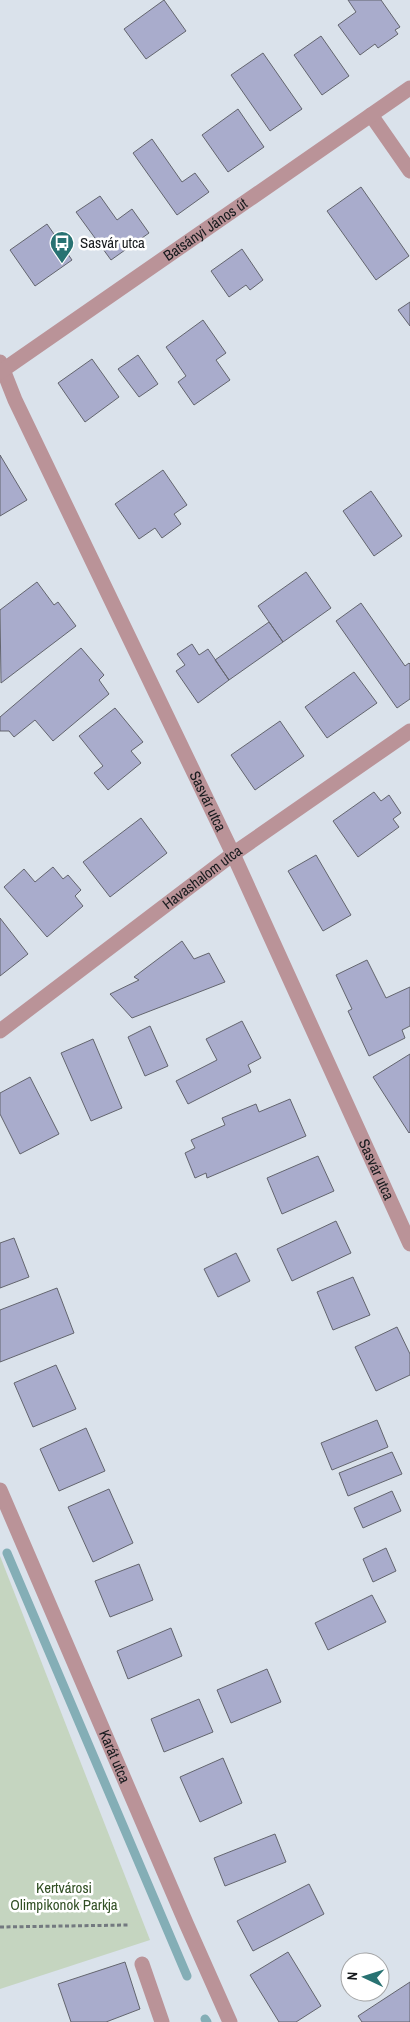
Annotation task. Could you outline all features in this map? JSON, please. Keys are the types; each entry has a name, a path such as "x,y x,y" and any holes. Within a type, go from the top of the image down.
{"street":[{"name":"Batsányi János út","path":"1,368 410,88"},
{"path":"371,115 410,171"},
{"name":"Sasvár utca","path":"1,368 233,854 410,1244"},
{"name":"Havashalom utca","path":"0,1031 233,854 410,731"},
{"name":"Karát utca","path":"0,1490 230,2022"},
{"path":"142,1964 162,2022"}],"path":[{"path":"0,1927 128,1925"}],"green space":[{"name":"Kertvárosi Olimpikonok Parkja","path":"0,1556 150,1940 0,1989"}],"building":[{"path":"164,0 186,31 146,59 124,29"},
{"path":"348,0 381,0 400,27 395,30 398,34 378,48 375,44 360,55 338,25 356,12"},
{"path":"321,36 349,76 322,95 294,55"},
{"path":"263,53 302,109 270,131 231,75"},
{"path":"238,109 264,147 228,172 202,135"},
{"path":"152,139 182,182 195,173 209,192 177,215 133,153"},
{"path":"361,187 409,256 376,280 327,211"},
{"path":"100,196 117,220 132,209 149,233 111,260 76,212"},
{"path":"47,224 72,260 35,286 10,250"},
{"path":"242,249 263,280 250,290 246,285 229,297 211,271"},
{"path":"410,302 410,326 398,310"},
{"path":"203,320 226,353 216,360 230,380 194,405 178,382 186,376 166,347"},
{"path":"138,355 158,384 139,397 118,369"},
{"path":"92,359 119,397 85,422 58,383"},
{"path":"0,455 27,500 0,516"},
{"path":"163,470 187,505 174,514 181,524 162,538 155,528 139,539 115,504"},
{"path":"371,491 402,536 374,556 343,511"},
{"path":"306,572 331,608 283,642 258,606"},
{"path":"37,582 54,605 58,602 76,626 1,683 0,610"},
{"path":"361,603 405,666 410,664 410,699 397,708 336,621"},
{"path":"269,622 283,642 229,680 215,660"},
{"path":"192,644 199,655 208,649 229,680 198,703 176,671 185,665 177,654"},
{"path":"81,648 104,675 99,680 109,694 53,741 35,720 14,737 9,731 0,731 0,717"},
{"path":"354,672 377,703 327,738 305,707"},
{"path":"115,708 143,742 131,751 141,763 108,790 94,773 103,766 79,736"},
{"path":"280,721 304,756 255,790 231,755"},
{"path":"374,792 381,801 389,795 401,813 393,819 399,827 358,857 333,821"},
{"path":"141,818 167,853 110,897 83,862"},
{"path":"316,855 351,915 323,931 288,871"},
{"path":"53,867 63,879 68,875 81,890 75,896 83,906 47,937 4,887 24,869 35,882"},
{"path":"0,918 28,954 0,976"},
{"path":"182,941 194,959 209,953 225,982 132,1018 110,994 139,980 134,977"},
{"path":"367,960 386,998 410,987 410,1026 402,1030 405,1038 369,1056 348,1011 352,1009 336,975"},
{"path":"242,1021 261,1058 248,1065 251,1072 188,1104 176,1081 217,1060 206,1039"},
{"path":"150,1026 168,1066 145,1076 128,1037"},
{"path":"93,1039 122,1108 91,1121 61,1053"},
{"path":"410,1054 410,1132 409,1133 373,1077"},
{"path":"30,1077 59,1134 20,1154 0,1114 0,1093"},
{"path":"290,1099 306,1136 207,1178 206,1173 195,1178 185,1153 195,1148 191,1140 225,1125 222,1118 256,1104 259,1112"},
{"path":"318,1156 334,1191 282,1214 267,1178"},
{"path":"336,1221 351,1253 292,1281 277,1249"},
{"path":"14,1238 29,1277 0,1288 0,1243"},
{"path":"236,1253 250,1281 218,1297 204,1269"},
{"path":"353,1277 370,1315 333,1330 317,1292"},
{"path":"57,1288 74,1333 0,1362 0,1310"},
{"path":"397,1327 410,1354 410,1375 376,1391 355,1347"},
{"path":"56,1365 76,1409 33,1427 14,1383"},
{"path":"377,1420 388,1447 332,1470 321,1443"},
{"path":"86,1428 105,1471 59,1491 40,1449"},
{"path":"392,1452 402,1474 348,1496 339,1473"},
{"path":"109,1489 133,1543 93,1562 68,1507"},
{"path":"392,1491 401,1511 363,1528 354,1508"},
{"path":"386,1548 396,1571 373,1582 363,1559"},
{"path":"139,1564 153,1600 110,1617 95,1581"},
{"path":"372,1595 386,1622 328,1650 315,1623"},
{"path":"171,1628 182,1656 128,1679 117,1651"},
{"path":"267,1669 281,1702 231,1723 217,1690"},
{"path":"199,1699 213,1732 164,1752 151,1719"},
{"path":"223,1758 242,1803 200,1822 180,1777"},
{"path":"275,1834 286,1862 225,1886 214,1858"},
{"path":"309,1884 324,1914 253,1951 237,1921"},
{"path":"288,1952 321,2006 296,2022 279,2022 250,1975"},
{"path":"125,1962 140,2009 106,2022 71,2022 58,1984"},
{"path":"410,1982 410,2022 362,2022 358,2016 379,2002 390,2002 390,1995"}],"waterway":[{"path":"7,1553 187,1976"}],"place":[{"name":"Sasvár utca","path":"62,264"}]}
